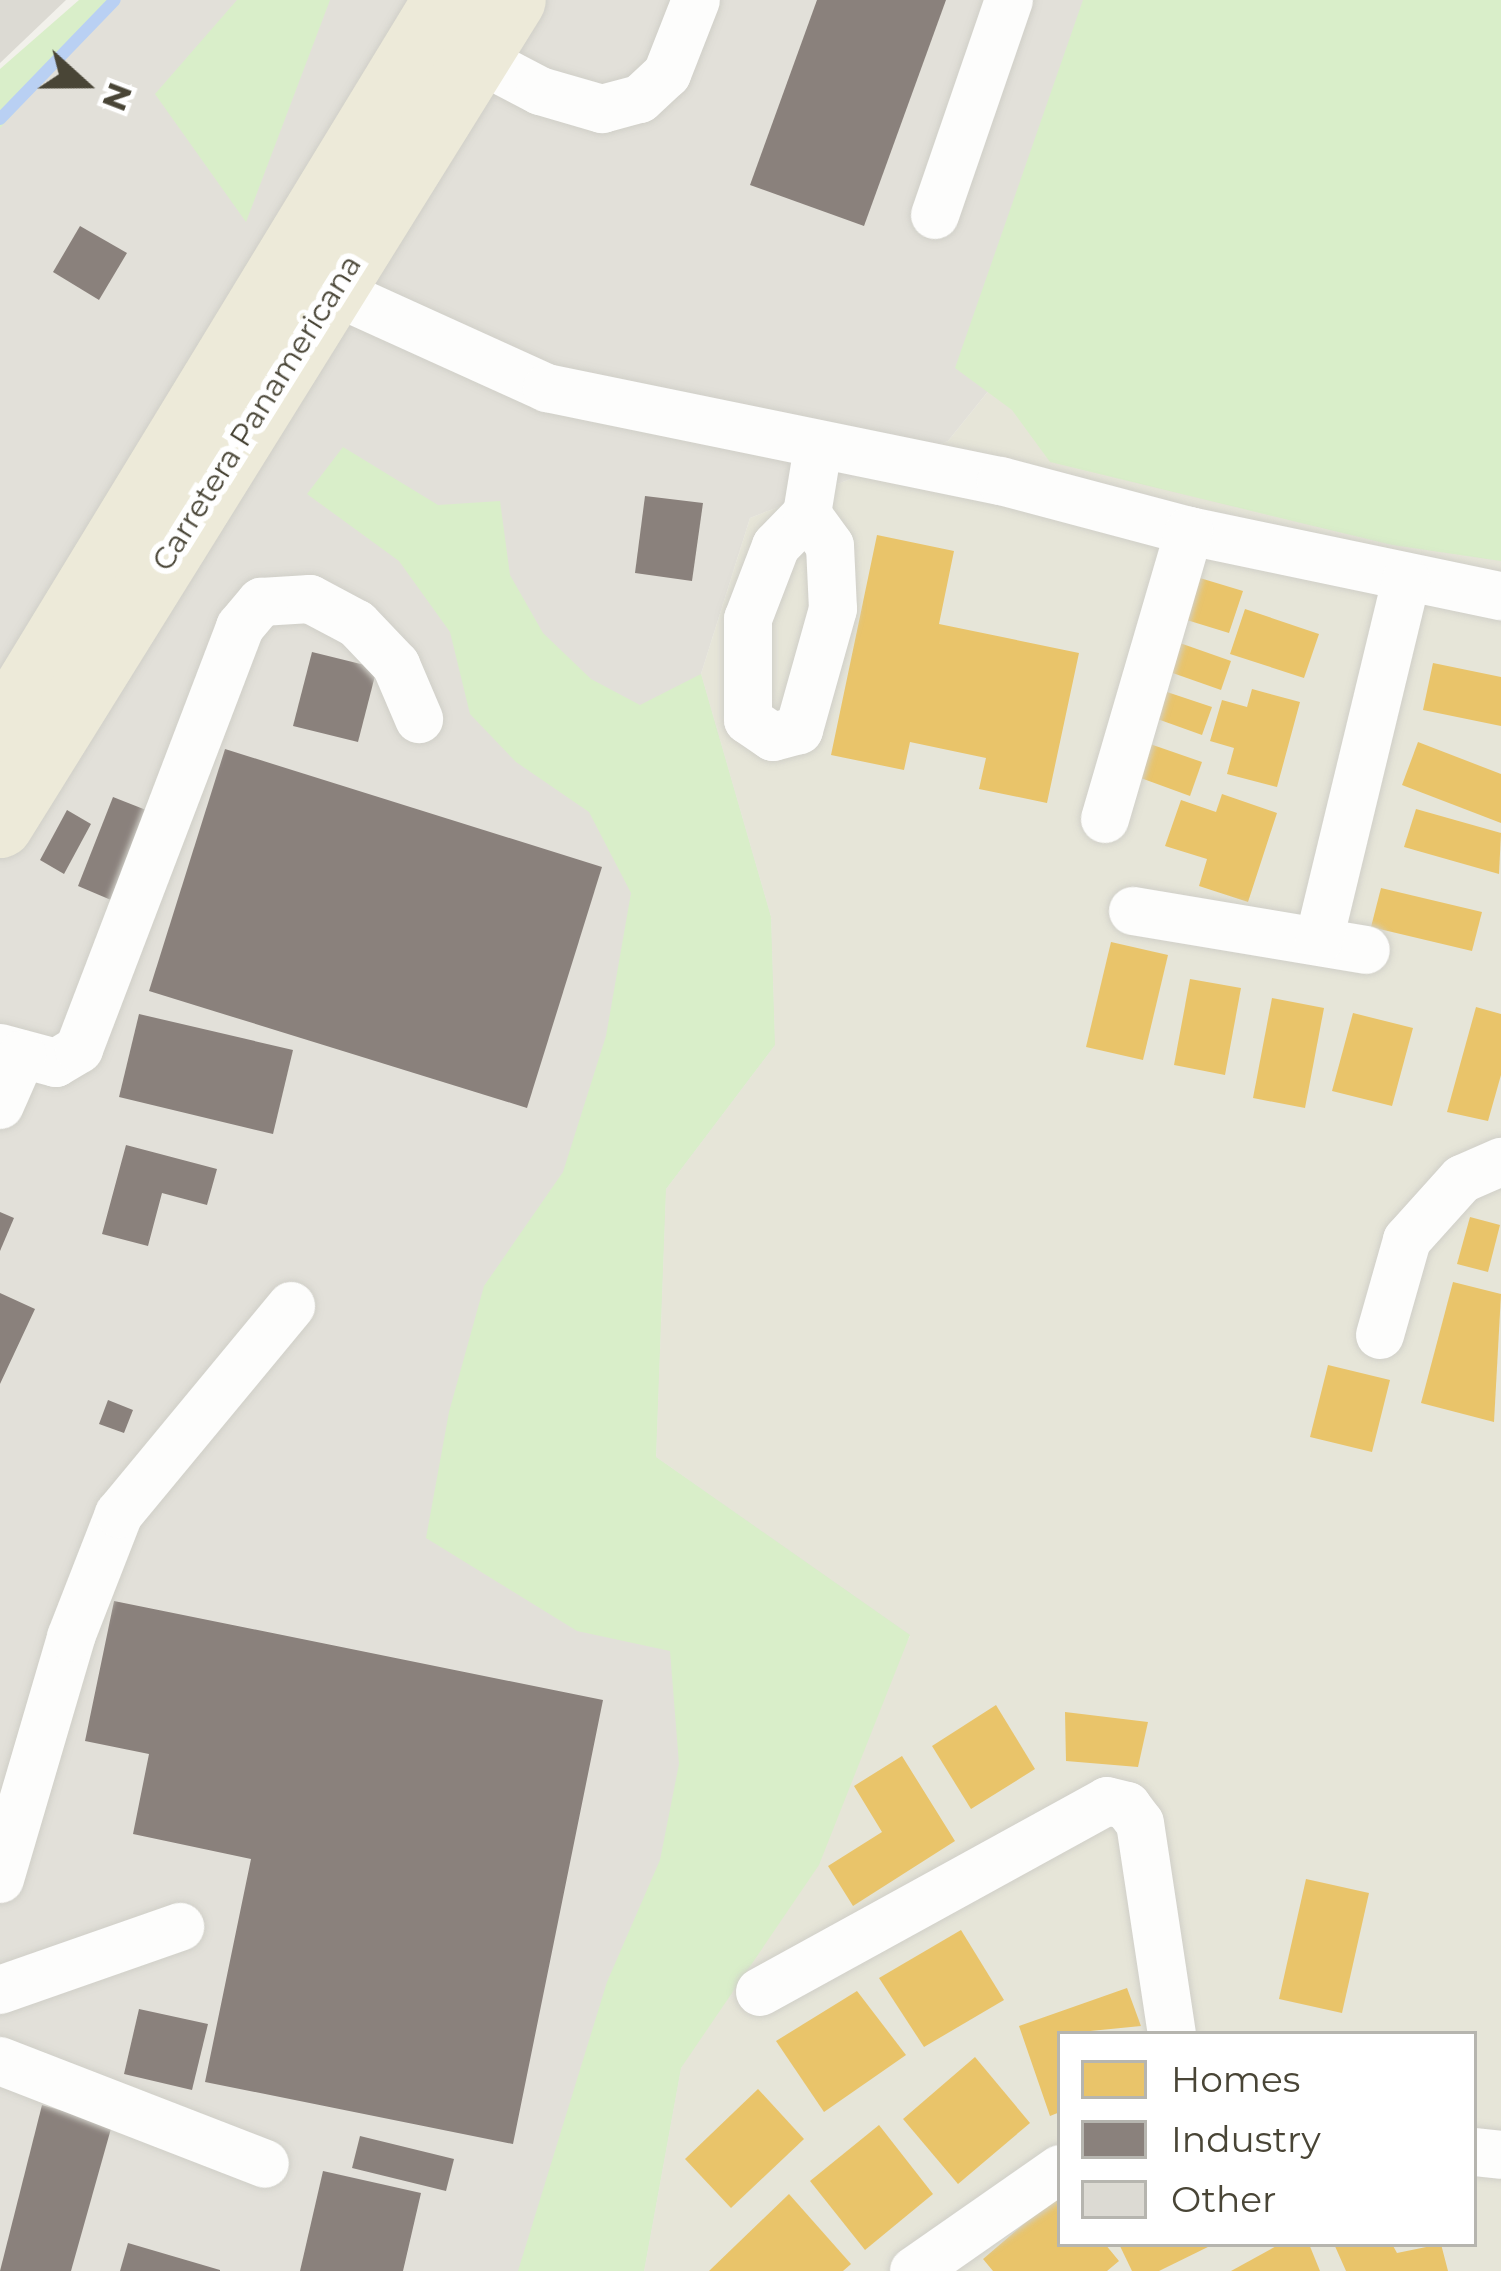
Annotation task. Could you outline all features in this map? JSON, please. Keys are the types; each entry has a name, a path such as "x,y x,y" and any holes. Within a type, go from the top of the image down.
{"highway":[{"name":"Carretera Panamericana","path":"0,734 446,0"},
{"name":"Carretera Panamericana","path":"0,825 513,0"}],"street":[{"path":"479,59 540,91 602,110 640,99 668,74 696,0"},
{"path":"935,215 1009,0"},
{"path":"333,291 547,388 1001,481 1190,531 1406,580 1501,596"},
{"path":"807,514 818,447"},
{"path":"1105,819 1190,531"},
{"path":"1319,940 1406,580"},
{"path":"0,668 82,596"},
{"path":"0,1105 11,1051 56,1063 80,1049 240,627 261,602 310,599 357,625 396,665 419,719"},
{"path":"1133,911 1366,950"},
{"path":"1380,1335 1407,1240 1462,1179 1501,1162"},
{"path":"0,1879 71,1637 119,1514 291,1306"},
{"path":"760,1992 1107,1801 1127,1806 1140,1823 1172,2031"},
{"path":"0,1990 180,1928"},
{"path":"0,2061 265,2164"},
{"path":"914,2271 1057,2171"}],"shaded area":[{"path":"115,0 1304,0 948,441 750,518 701,674 771,917 775,1045 666,1189 656,1457 910,1635 681,2068 644,2271 0,2271 0,119"},
{"path":"1305,0 1501,0 1501,2271 644,2271 681,2068 910,1636 656,1457 666,1189 775,1045 771,917 701,674 750,518 948,441"}],"green space":[{"path":"79,0 119,0 0,128 0,69"},
{"path":"237,0 330,0 246,222 155,94"},
{"path":"1083,0 1501,0 1501,561 1392,545 1050,462 1012,410 955,368"},
{"path":"343,447 438,505 500,501 510,575 543,633 591,679 640,705 701,674 771,917 775,1045 666,1189 656,1457 910,1635 819,1865 681,2068 644,2271 518,2271 607,1982 660,1860 679,1764 670,1651 577,1631 426,1538 449,1412 484,1286 563,1172 606,1036 631,893 589,812 516,762 470,714 450,632 399,561 307,494"}],"building: Homes":[{"path":"877,535 954,551 939,624 1079,653 1047,803 979,789 986,758 910,742 904,770 831,755"},
{"path":"1190,575 1243,591 1229,633 1177,617"},
{"path":"1245,609 1319,634 1304,678 1230,654"},
{"path":"1177,642 1231,661 1221,690 1167,671"},
{"path":"1433,663 1501,677 1501,726 1423,710"},
{"path":"1158,689 1212,707 1202,735 1149,716"},
{"path":"1252,689 1300,702 1277,787 1227,774 1234,748 1210,741 1222,700 1247,707"},
{"path":"1418,742 1501,774 1501,823 1402,785"},
{"path":"1150,744 1202,762 1190,796 1138,777"},
{"path":"1222,794 1277,813 1248,902 1199,886 1207,859 1165,846 1181,800 1216,812"},
{"path":"1416,809 1501,833 1499,874 1404,847"},
{"path":"1381,888 1482,912 1472,951 1371,927"},
{"path":"1111,942 1168,955 1143,1060 1086,1047"},
{"path":"1190,979 1241,988 1225,1075 1174,1065"},
{"path":"1272,998 1324,1008 1305,1108 1253,1098"},
{"path":"1476,1007 1501,1014 1501,1075 1488,1121 1447,1112"},
{"path":"1353,1013 1413,1028 1392,1106 1332,1091"},
{"path":"1470,1217 1500,1225 1488,1272 1457,1264"},
{"path":"1453,1282 1501,1294 1494,1422 1421,1403"},
{"path":"1328,1365 1390,1380 1372,1452 1310,1437"},
{"path":"996,1705 1035,1769 971,1809 932,1746"},
{"path":"1065,1712 1148,1722 1138,1767 1066,1761"},
{"path":"902,1756 955,1841 853,1906 828,1866 882,1832 854,1786"},
{"path":"1306,1879 1369,1893 1342,2013 1279,1999"},
{"path":"961,1930 1004,2000 924,2047 879,1978"},
{"path":"1127,1988 1141,2026 1057,2031 1057,2113 1050,2116 1019,2026"},
{"path":"857,1991 906,2055 824,2112 776,2041"},
{"path":"975,2057 1030,2123 958,2184 903,2119"},
{"path":"758,2089 804,2139 731,2208 685,2159"},
{"path":"879,2125 933,2194 865,2250 810,2181"},
{"path":"789,2194 851,2264 843,2271 709,2271"},
{"path":"1057,2196 1057,2247 1107,2247 1119,2261 1107,2271 993,2271 983,2259"},
{"path":"1120,2247 1208,2247 1159,2271 1132,2271"},
{"path":"1275,2247 1310,2247 1320,2271 1231,2271"},
{"path":"1335,2247 1394,2247 1397,2253 1442,2247 1448,2271 1346,2271"}],"building: Industry":[{"path":"817,0 946,0 864,226 750,185"},
{"path":"80,226 127,253 99,300 53,272"},
{"path":"645,496 703,503 692,581 635,573"},
{"path":"312,652 377,668 358,742 293,726"},
{"path":"225,749 602,867 527,1108 149,991"},
{"path":"113,797 146,810 111,900 78,886"},
{"path":"67,810 91,824 64,874 40,860"},
{"path":"139,1014 293,1050 273,1134 119,1097"},
{"path":"126,1145 217,1169 207,1205 162,1193 148,1246 102,1234"},
{"path":"0,1212 14,1218 0,1251"},
{"path":"0,1293 35,1309 0,1384"},
{"path":"108,1400 133,1410 124,1433 99,1424"},
{"path":"114,1601 603,1700 513,2144 205,2082 251,1859 133,1834 149,1754 85,1741"},
{"path":"139,2009 208,2024 192,2090 124,2074"},
{"path":"42,2105 112,2125 71,2271 0,2271"},
{"path":"360,2136 454,2159 446,2191 352,2168"},
{"path":"323,2171 421,2193 403,2271 300,2271"},
{"path":"128,2243 220,2270 220,2271 120,2271"}],"building: Other":[{"path":"0,0 66,0 0,63"}],"waterway":[{"path":"0,119 115,0"}]}
